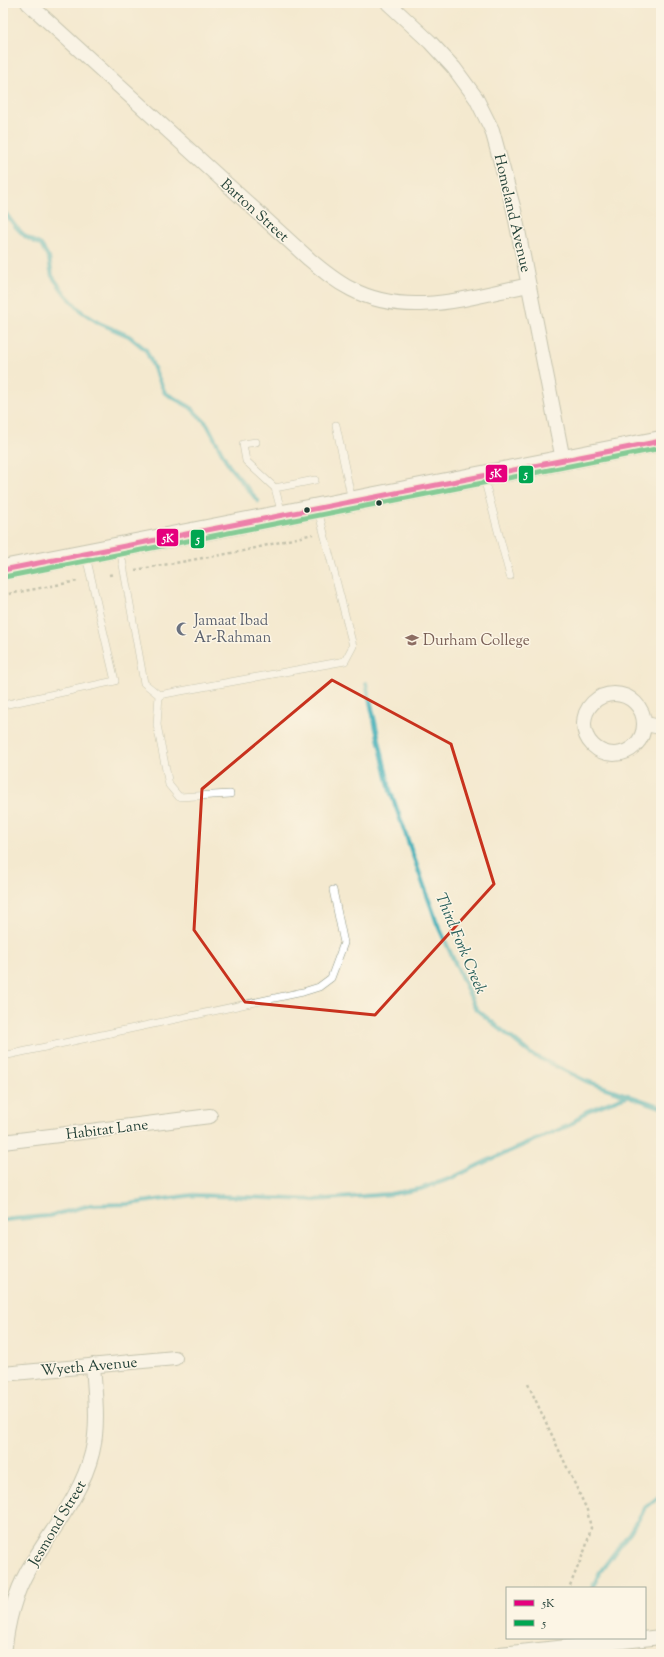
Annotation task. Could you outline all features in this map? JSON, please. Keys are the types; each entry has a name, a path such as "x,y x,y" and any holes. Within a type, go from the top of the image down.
{"main road":[{"path":"3,570 317,507 661,441"}],"street":[{"name":"Barton Street","path":"28,3 308,259 333,279 352,290 375,299 396,304 413,305 434,304 529,285"},
{"name":"Homeland Avenue","path":"388,3 430,42 454,68 476,98 486,115 492,130 509,189 563,460"},
{"path":"614,693 630,697 641,709 645,724 641,740 630,751 614,755 599,750 588,739 583,724 587,708 599,697 614,693"},
{"path":"645,724 661,727"},
{"name":"Habitat Lane","path":"3,1142 210,1116"},
{"name":"Wyeth Avenue","path":"3,1374 175,1358"},
{"name":"Jesmond Street","path":"4,1654 6,1635 21,1586 28,1570 76,1494 86,1473 93,1452 96,1428 96,1401 93,1365"},
{"path":"646,1639 661,1637"},
{"path":"500,1654 643,1639"}],"lane":[{"path":"336,425 352,501"},
{"path":"256,442 243,444 246,461 275,488 282,514"},
{"path":"484,475 510,576"},
{"path":"275,488 315,480"},
{"path":"120,547 144,683 159,695 345,661 353,646 317,507"},
{"path":"3,705 115,681 85,554"},
{"path":"159,695 157,725 169,785 179,797 230,794"},
{"path":"3,1056 303,992 319,987 331,978 344,943 333,890"}],"path":[{"path":"109,574 243,551 313,534"},
{"path":"3,595 78,581"},
{"path":"528,1384 587,1510 590,1528 586,1547 569,1587"}],"highlighted area":[{"path":"332,680 451,744 494,884 375,1015 245,1002 194,930 202,789"}],"waterway":[{"name":"Third Fork Creek","path":"3,210 15,226 26,237 41,245 49,258 52,276 65,294 81,311 99,323 129,336 146,350 165,393 190,407 207,424 229,466 258,501"},
{"name":"Third Fork Creek","path":"366,683 390,790 437,923 476,1009 531,1054 586,1081 661,1107"},
{"path":"3,1220 49,1216 91,1205 128,1204 193,1195 315,1200 390,1194 420,1189 452,1178 570,1125 587,1111 629,1095"},
{"path":"592,1587 600,1572 630,1532 645,1508 661,1495"}],"transit line":[{"name":"5K","path":"3,570 661,441"},
{"name":"5","path":"4,577 661,448"}],"place":[{"name":"Jamaat Ibad Ar-Rahman","path":"183,629"},
{"name":"Durham College","path":"412,640"}]}
